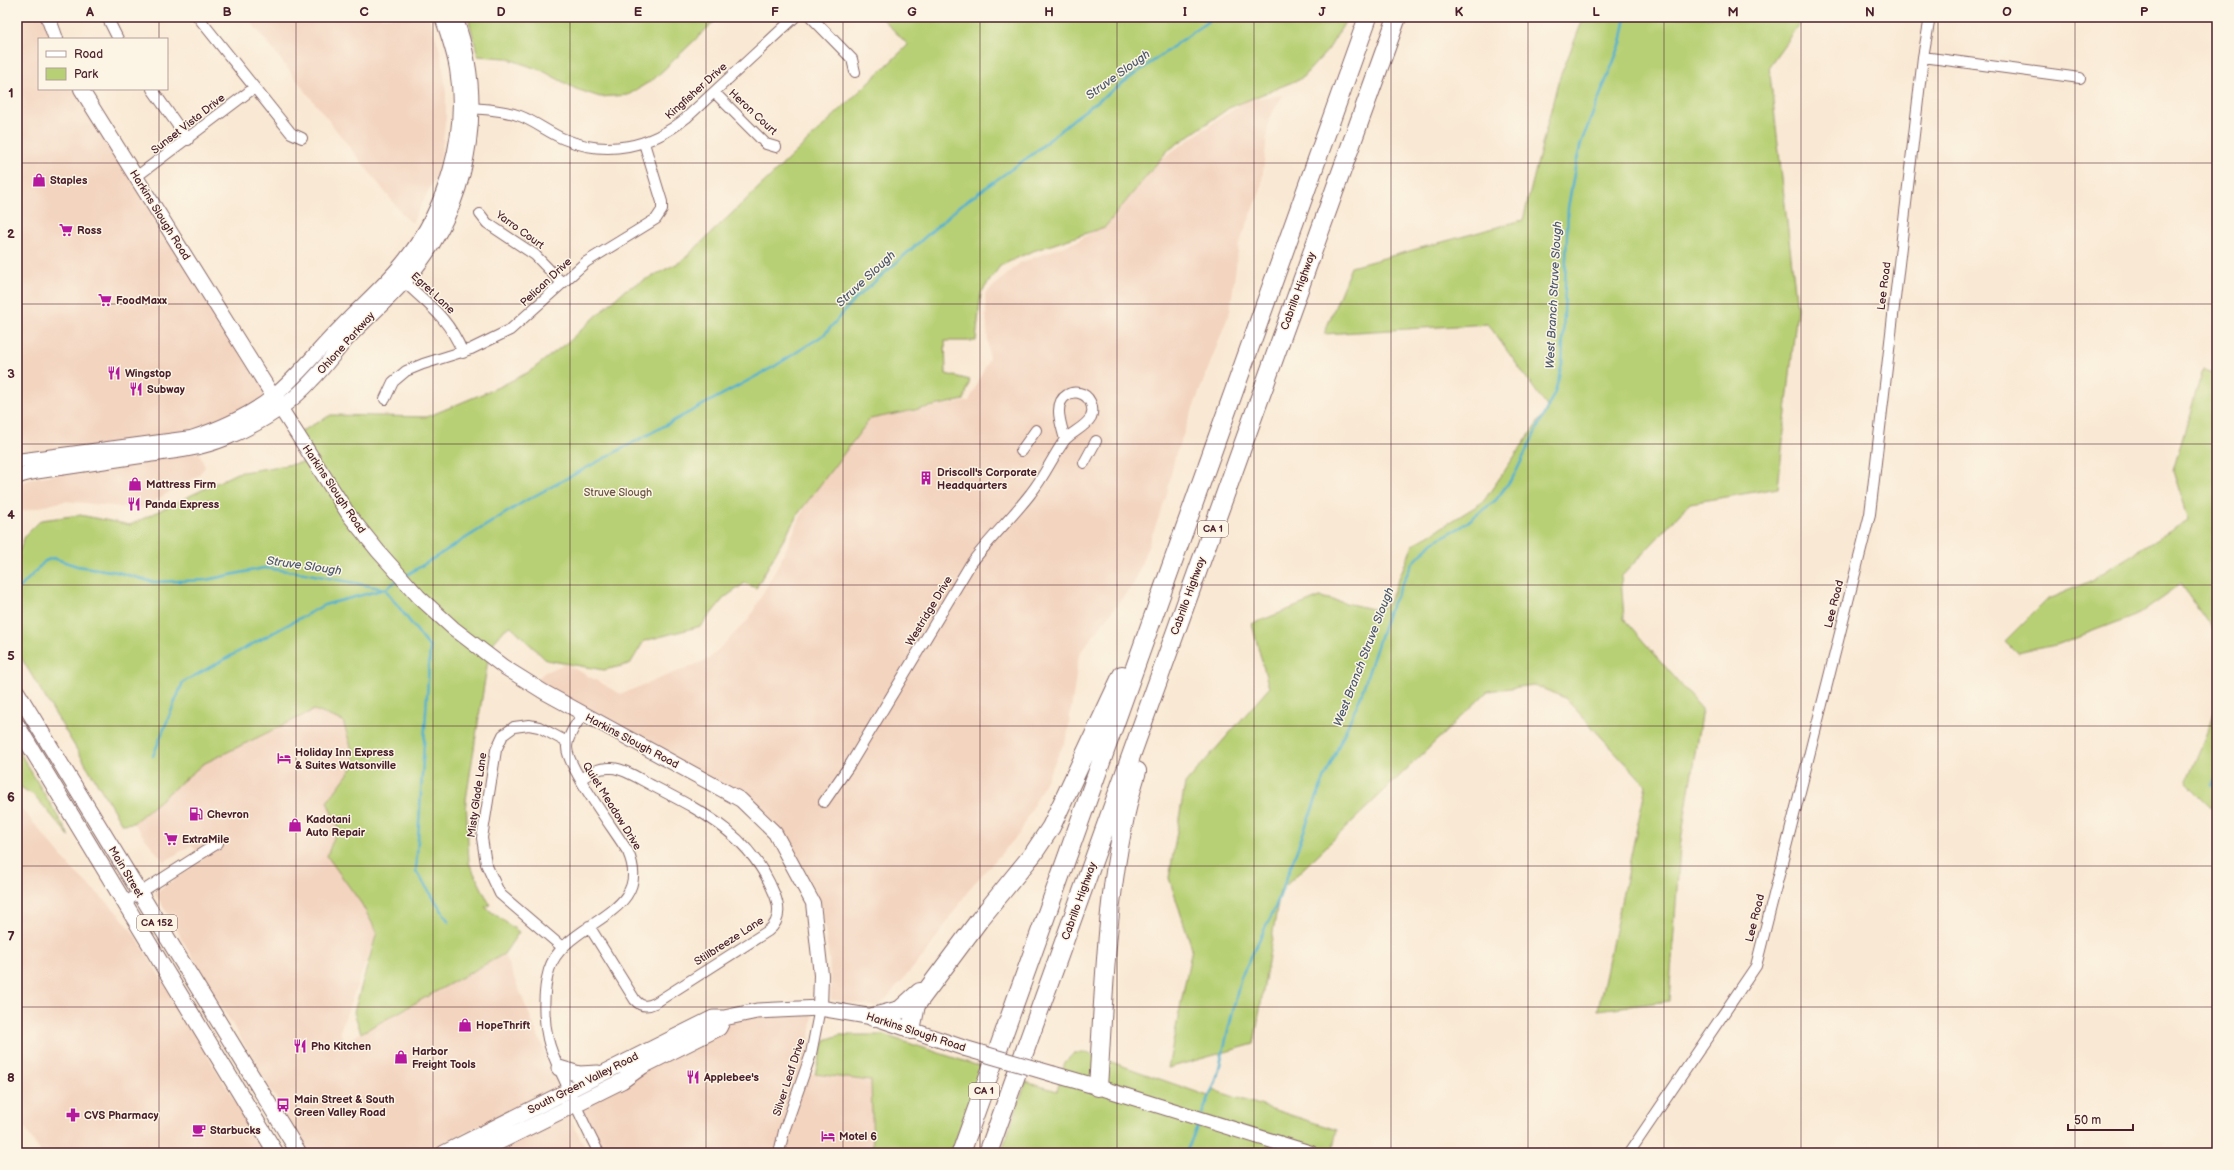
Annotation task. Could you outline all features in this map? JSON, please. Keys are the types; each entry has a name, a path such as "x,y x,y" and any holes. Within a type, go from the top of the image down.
{"highway":[{"name":"CA 1","path":"961,1153 1368,17"},
{"name":"Cabrillo Highway","path":"988,1153 1396,19"},
{"path":"873,1017 900,1010 913,999 1033,854 1051,827 1165,586"},
{"path":"1098,1087 1110,925 1118,850 1132,789 1166,683 1177,629"},
{"path":"911,1030 916,1005 980,919"}],"main road":[{"path":"48,17 56,38"},
{"name":"Ohlone Parkway","path":"442,17 458,70 466,108"},
{"name":"Ohlone Parkway","path":"17,477 106,461 195,449 223,440 263,421 280,409 310,383 399,278 422,238 442,197 466,108 469,73 455,17"},
{"name":"Harkins Slough Road","path":"82,90 280,409 349,515 383,557 420,597 453,628 504,667 583,714 741,800 776,833 813,903 821,975 820,1008 873,1017 964,1048 1098,1087 1311,1153"},
{"name":"Ohlone Parkway","path":"17,461 190,438 216,430 273,397 307,365 345,322 399,278"},
{"name":"Main Street","path":"17,692 299,1153"},
{"name":"Main Street","path":"17,725 276,1153"},
{"name":"South Green Valley Road","path":"477,1153 572,1097 604,1072 713,1018 724,1018 757,1011 820,1008"},
{"name":"South Green Valley Road","path":"444,1153 572,1097 622,1081 642,1066 719,1028 724,1018"},
{"path":"559,1068 579,1074 604,1072"}],"street":[{"path":"107,17 118,38"},
{"path":"198,17 290,133 302,138"},
{"name":"Kingfisher Drive","path":"466,108 517,115 562,139 589,146 620,148 644,143 678,125 795,17"},
{"path":"811,17 852,60 855,72"},
{"name":"Lee Road","path":"1629,1153 1756,966 1870,514 1923,57 1930,17"},
{"path":"1923,57 2080,78"},
{"name":"Sunset Vista Drive","path":"136,177 188,140 254,88"},
{"path":"153,90 188,140"},
{"name":"Heron Court","path":"714,92 766,144 776,147"},
{"name":"Pelican Drive","path":"385,399 393,382 406,371 422,364 463,353 510,330 592,257 652,222 661,214 662,202 644,143"},
{"name":"Yarro Court","path":"480,214 487,223 535,255 562,283"},
{"name":"Egret Lane","path":"399,278 444,318 456,336 463,353"},
{"name":"Westridge Drive","path":"824,802 851,763 970,565 987,542 1031,493 1065,440 1085,424 1091,416 1092,409 1090,401 1078,392 1066,396 1059,404 1058,412 1065,440"},
{"path":"1021,452 1036,430"},
{"path":"1084,463 1096,441"},
{"path":"568,742 583,714"},
{"name":"Misty Glade Lane","path":"562,947 500,894 486,864 482,838 496,750 503,735 514,727 529,725 539,727 568,742"},
{"name":"Quiet Meadow Drive","path":"568,742 569,759 628,852 633,870 630,889 624,900 611,912 573,936 562,947 550,968 545,1005 548,1039 559,1068 599,1153"},
{"name":"Stillbreeze Lane","path":"581,779 600,768 620,770 711,817 737,838 753,857 773,891 778,909 776,923 765,933 655,1003 645,1006 635,1000 588,926"},
{"path":"124,903 140,895 161,879 218,843"},
{"name":"Silver Leaf Drive","path":"779,1153 784,1131 811,1054 820,1008"}],"shaded area":[{"path":"17,17 49,17 58,38 38,38 38,90 83,90 273,397 217,429 17,461"},
{"path":"247,17 429,17 440,50 446,88 446,117 441,157 436,176 412,223 404,216"},
{"path":"1283,95 1269,118 1261,190 1239,244 1230,311 1175,456 1166,498 1134,583 1079,654 1067,737 1020,833 970,888 926,953 879,1007 831,1000 829,960 822,906 792,846 738,796 536,680 545,672 566,664 621,694 709,659 749,619 780,562 813,489 871,419 969,401 989,359 985,294 1020,263 1078,241 1107,222 1151,166 1247,100"},
{"path":"199,452 205,467 198,476 140,509 65,501 19,512 17,518 17,485 34,478"},
{"path":"314,710 343,721 359,773 361,903 377,932 340,1031 344,1042 504,954 561,1090 559,1089 421,1153 308,1153 155,893 204,859 191,845 164,862 133,823 203,764"},
{"path":"17,803 72,869 119,914 137,938 266,1153 41,1153 17,1116"},
{"path":"749,1014 813,1015 805,1073 871,1081 873,1153 604,1153 575,1101"},
{"path":"567,1112 588,1153 486,1153"}],"green space":[{"path":"468,17 719,17 654,79 628,95 600,97 576,89 543,71 506,58 478,56"},
{"name":"Struve Slough","path":"881,17 1348,17 1328,50 1302,78 1229,108 1167,151 1105,227 1030,252 1000,266 981,293 976,341 945,341 946,374 970,380 964,400 870,419 798,514 756,588 745,583 724,598 701,626 644,641 630,664 604,670 546,660 511,626 505,629 490,647 466,800 469,863 490,905 485,907 519,932 504,954 361,1033 354,1012 377,932 361,903 327,856 338,827 327,802 356,763 343,721 314,710 203,764 133,823 122,824 17,651 17,557 25,536 41,520 80,515 130,525 237,473 318,460 298,433 331,415 427,417 501,386 529,372 569,341 625,290 682,261 908,45"},
{"name":"West Branch Struve Slough","path":"1584,17 1804,17 1769,66 1797,308 1778,488 1690,503 1621,577 1624,619 1702,709 1680,847 1669,1001 1598,1010 1646,785 1565,698 1534,685 1488,691 1280,891 1254,1044 1168,1068 1192,948 1169,878 1185,784 1269,688 1252,624 1320,597 1376,610 1388,604 1413,545 1483,502 1548,408 1488,324 1324,334 1351,267 1523,220 1558,82"},
{"path":"2203,369 2217,375 2217,635 2181,584 2140,613 2059,644 2017,653 2005,641 2046,600 2088,582 2188,520 2173,471"},
{"path":"2217,703 2217,808 2210,807 2186,783 2211,723"},
{"path":"17,748 70,837 35,796 17,785"},
{"path":"840,1035 884,1035 982,1067 951,1153 873,1153 871,1081 815,1074 825,1040"},
{"path":"1074,1053 1086,1053 1208,1096 1213,1090 1337,1130 1332,1153 1001,1153 1026,1082 1057,1091 1065,1062"}],"waterway":[{"name":"Struve Slough","path":"407,575 525,501 775,366 825,334 853,301 960,206 1034,153 1076,117 1214,17"},
{"name":"West Branch Struve Slough","path":"1202,1114 1216,1081 1241,977 1275,908 1321,786 1360,698 1388,613 1412,564 1433,542 1461,527 1496,500 1515,474 1555,392 1562,363 1568,208 1575,168 1581,143 1621,43 1626,17"},
{"name":"Struve Slough","path":"17,591 45,561 53,558 77,566 117,572 153,582 206,580 264,568 304,573 385,589 397,581"},
{"path":"153,756 183,682 324,605 385,589 430,648 416,871 449,922"},
{"path":"2213,786 2217,776"},
{"name":"West Branch Struve Slough","path":"1186,1153 1199,1122"}],"place":[{"name":"Staples","path":"39,180"},
{"name":"Ross","path":"66,230"},
{"name":"FoodMaxx","path":"105,300"},
{"name":"Wingstop","path":"114,373"},
{"name":"Subway","path":"136,389"},
{"name":"Driscoll's Corporate Headquarters","path":"926,478"},
{"name":"Mattress Firm","path":"135,484"},
{"name":"Panda Express","path":"134,504"},
{"name":"Holiday Inn Express & Suites Watsonville","path":"284,758"},
{"name":"Chevron","path":"196,814"},
{"name":"Kadotani Auto Repair","path":"295,825"},
{"name":"ExtraMile","path":"171,839"},
{"name":"HopeThrift","path":"465,1025"},
{"name":"Pho Kitchen","path":"300,1046"},
{"name":"Harbor Freight Tools","path":"401,1057"},
{"name":"Applebee's","path":"693,1077"},
{"name":"Main Street & South Green Valley Road","path":"283,1105"},
{"name":"CVS Pharmacy","path":"73,1115"},
{"name":"Starbucks","path":"199,1130"},
{"name":"Motel 6","path":"828,1136"}]}
